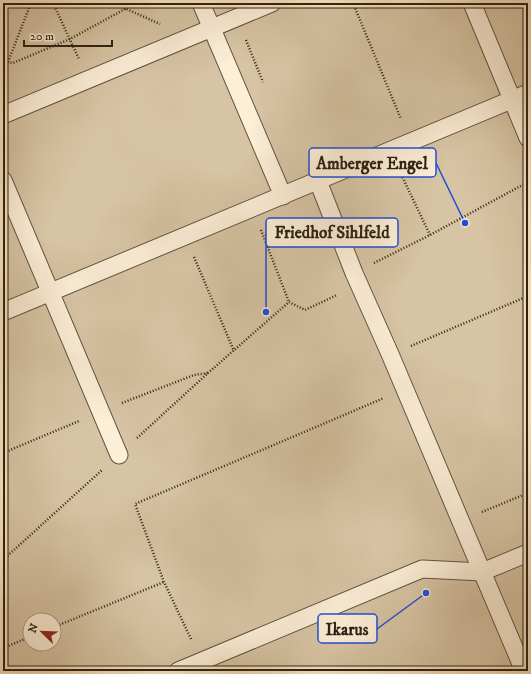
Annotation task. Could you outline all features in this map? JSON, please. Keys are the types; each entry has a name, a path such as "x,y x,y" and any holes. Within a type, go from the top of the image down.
{"lane":[{"path":"201,3 282,196"},
{"path":"3,115 272,3"},
{"path":"472,3 528,138"},
{"path":"3,312 528,93"},
{"path":"3,180 119,455"},
{"path":"318,180 354,273 390,354 524,671"},
{"path":"178,671 422,569 482,572 528,553"}],"path":[{"path":"8,62 31,3"},
{"path":"53,3 88,79"},
{"path":"113,3 190,37"},
{"path":"123,3 125,9"},
{"path":"353,3 411,142"},
{"path":"3,58 8,62 13,63 70,39 125,9"},
{"path":"390,151 430,235"},
{"path":"252,208 289,302 305,310 349,289 354,273 430,235 528,182"},
{"path":"185,236 234,351"},
{"path":"390,354 528,296"},
{"path":"3,560 289,302"},
{"path":"201,661 164,582 135,504 404,389"},
{"path":"460,522 528,493"},
{"path":"62,624 164,582"},
{"path":"3,648 22,640"}],"shaded area":[{"path":"3,3 528,3 528,671 3,671"}],"place":[{"name":"Amberger Engel","path":"465,223"},
{"name":"Friedhof Sihlfeld","path":"266,312"},
{"name":"Ikarus","path":"426,593"}]}
